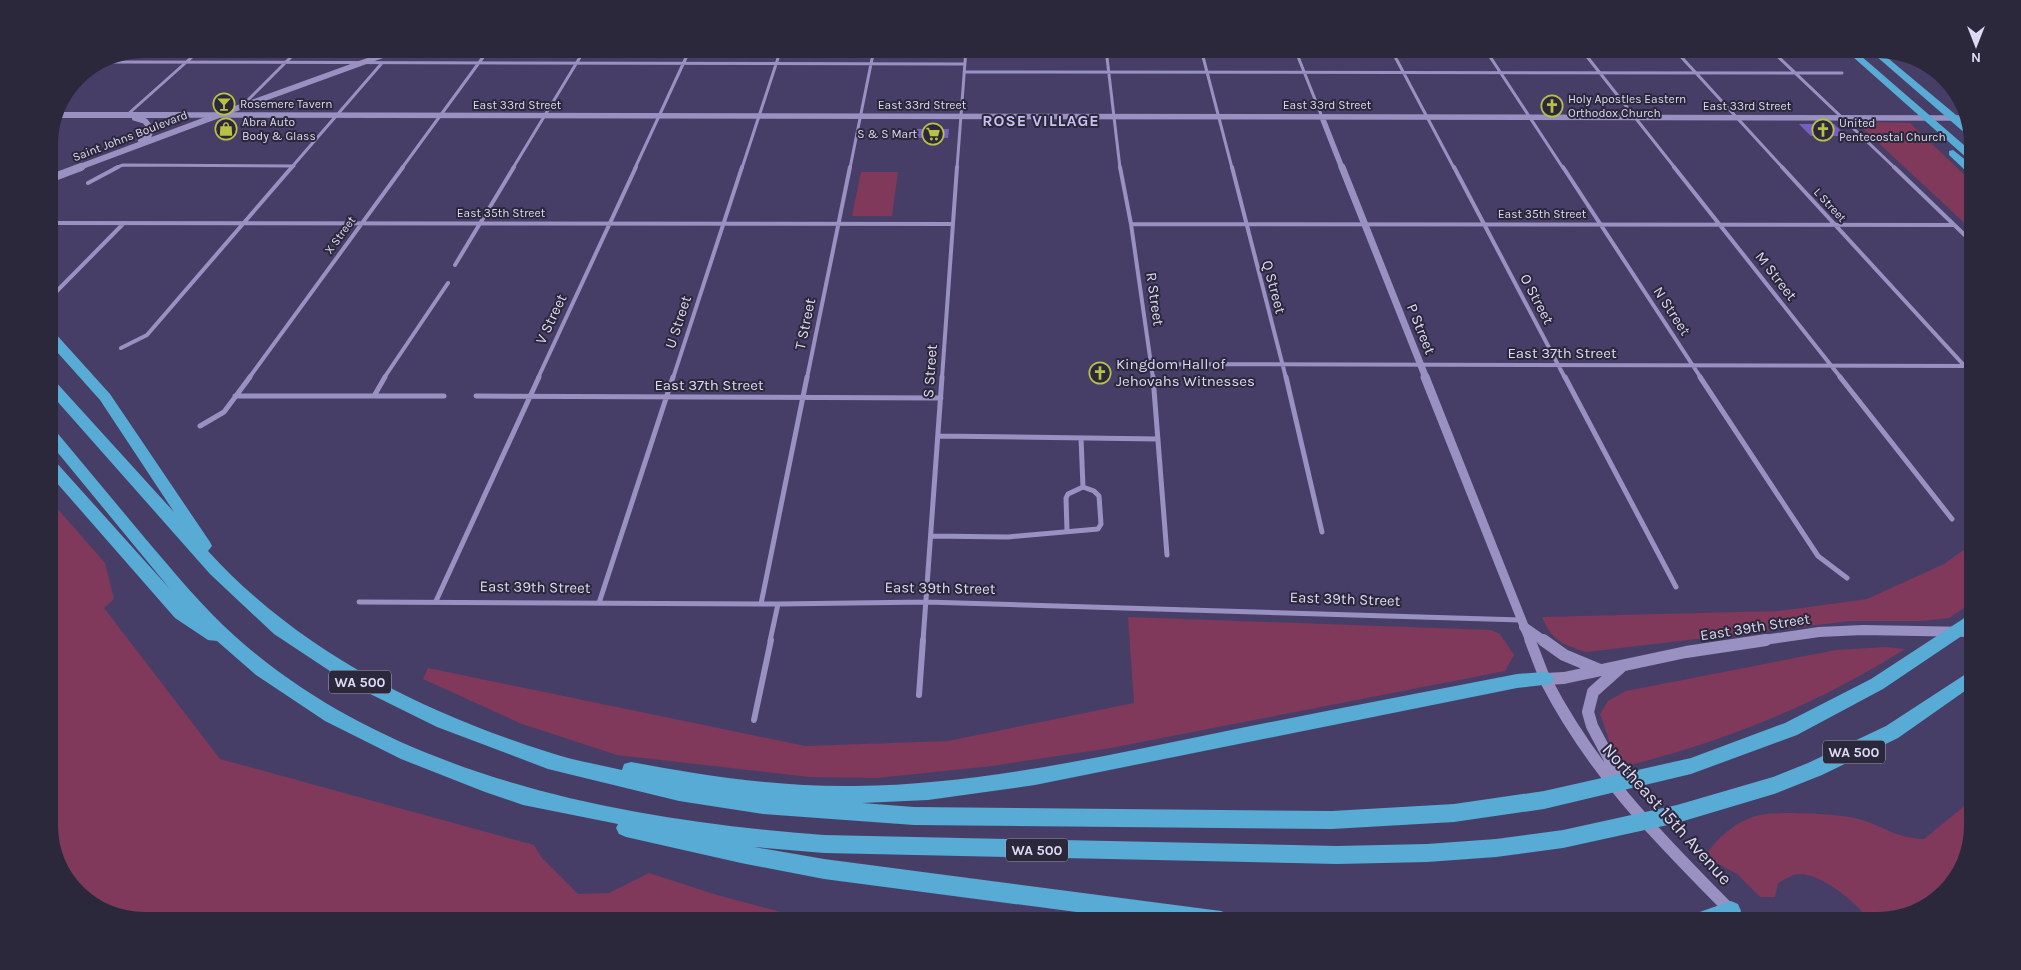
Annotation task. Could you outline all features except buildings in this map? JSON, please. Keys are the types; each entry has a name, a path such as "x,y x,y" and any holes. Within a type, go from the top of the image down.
{"highway":[{"path":"1858,58 1963,149"},
{"path":"1883,58 1962,125"},
{"path":"1909,79 1936,94 1957,111"},
{"path":"1895,90 1907,108 1963,162"},
{"path":"58,345 104,397 232,586"},
{"name":"WA 500","path":"58,393 232,586 280,630 354,678 434,718 506,747 548,761 679,792 763,805 914,816 1369,819 1454,813 1544,800 1691,766 1791,729 1877,684 1964,626"},
{"name":"WA 500","path":"58,443 162,569 202,614 245,655 284,685 363,731 431,763 514,793 644,822 767,841 1337,856 1427,854 1496,848 1563,839 1677,814 1799,776 1892,732 1964,683"},
{"path":"58,474 181,613 245,655"},
{"path":"506,747 683,781 725,787 850,794 926,791 1063,773 1518,681 1545,680"},
{"path":"514,793 646,834 741,854 834,870 1154,912"}],"main road":[{"name":"East 33rd Street","path":"62,115 185,115"},
{"path":"126,115 145,121 152,129 135,146"},
{"name":"Saint Johns Boulevard","path":"58,176 218,115"},
{"path":"1522,623 1564,655 1601,670"},
{"name":"East 39th Street","path":"1545,680 1564,678 1686,652 1834,631 1964,632"},
{"path":"1622,666 1595,689 1588,712 1594,730 1608,755 1623,800"},
{"name":"Northeast 15th Avenue","path":"1545,680 1581,746 1623,800 1732,912"}],"street":[{"path":"126,115 191,58"},
{"path":"243,105 289,58"},
{"name":"Saint Johns Boulevard","path":"218,115 376,58"},
{"name":"X Street","path":"200,426 224,412 483,58"},
{"path":"455,266 579,58"},
{"name":"V Street","path":"436,601 686,58"},
{"name":"U Street","path":"599,603 778,58"},
{"name":"T Street","path":"760,604 872,58"},
{"name":"S Street","path":"920,695 965,58"},
{"name":"R Street","path":"1107,58 1122,185 1131,224 1152,364 1167,555"},
{"name":"Q Street","path":"1203,58 1283,365 1322,532"},
{"name":"P Street","path":"1299,58 1522,623"},
{"name":"O Street","path":"1396,58 1676,586"},
{"name":"N Street","path":"1491,58 1818,556 1846,578"},
{"name":"M Street","path":"1587,58 1952,519"},
{"name":"L Street","path":"1682,58 1963,365"},
{"path":"1779,58 1963,234"},
{"path":"116,62 965,64"},
{"path":"121,348 146,335 382,63"},
{"path":"964,72 1499,70 1842,72"},
{"name":"Saint Johns Boulevard","path":"218,115 238,111 297,87"},
{"name":"East 33rd Street","path":"185,115 1959,117"},
{"path":"88,183 105,172 123,165 294,166"},
{"name":"East 35th Street","path":"58,223 610,222 953,224"},
{"path":"58,290 124,223"},
{"name":"East 35th Street","path":"1131,224 1954,225"},
{"path":"374,396 393,362 448,283"},
{"name":"East 37th Street","path":"1152,364 1963,366"},
{"path":"235,396 444,396"},
{"name":"East 37th Street","path":"476,396 941,398"},
{"path":"938,436 1158,439"},
{"path":"1081,438 1083,487"},
{"path":"931,536 1008,538 1098,529 1100,524 1099,496 1094,491 1083,487 1074,490 1067,496 1067,531"},
{"name":"East 39th Street","path":"359,602 778,604 926,602 1522,623"},
{"path":"754,720 778,604"},
{"name":"Northeast 15th Avenue","path":"1522,623 1545,680"}],"shaded area":[{"path":"1856,122 1910,123 1963,173 1963,222"},
{"path":"861,172 898,172 892,216 852,216"},
{"path":"58,509 105,563 114,599 104,608 220,759 534,845 542,858 578,894 609,893 649,873 717,895 780,912 143,912 126,911 100,901 75,879 69,870 59,844"},
{"path":"1964,550 1964,608 1949,618 1922,621 1851,621 1586,652 1559,641 1554,637 1542,617 1779,611 1867,599 1944,564"},
{"path":"1128,617 1491,630 1500,634 1514,655 1505,671 1111,748 992,766 877,778 809,777 617,755 522,724 423,679 428,668 805,746 948,741 1134,703"},
{"path":"1885,647 1905,649 1839,687 1770,719 1700,745 1626,766 1610,743 1600,714 1608,701 1626,691 1836,650"},
{"path":"1964,807 1962,844 1957,860 1946,879 1926,898 1916,904 1889,912 1862,912 1839,891 1808,875 1797,874 1778,883 1775,897 1760,897 1737,874 1715,862 1708,852 1723,835 1742,822 1756,816 1777,813 1853,818 1871,823 1899,835 1924,839"}],"place":[{"name":"Rosemere Tavern","path":"224,104"},
{"name":"Holy Apostles Eastern Orthodox Church","path":"1552,106"},
{"name":"Abra Auto Body & Glass","path":"226,129"},
{"name":"United Pentecostal Church","path":"1823,130"},
{"name":"S & S Mart","path":"933,134"},
{"name":"Kingdom Hall of Jehovahs Witnesses","path":"1100,373"}],"district":[{"name":"ROSE VILLAGE","path":"1041,120"}]}
